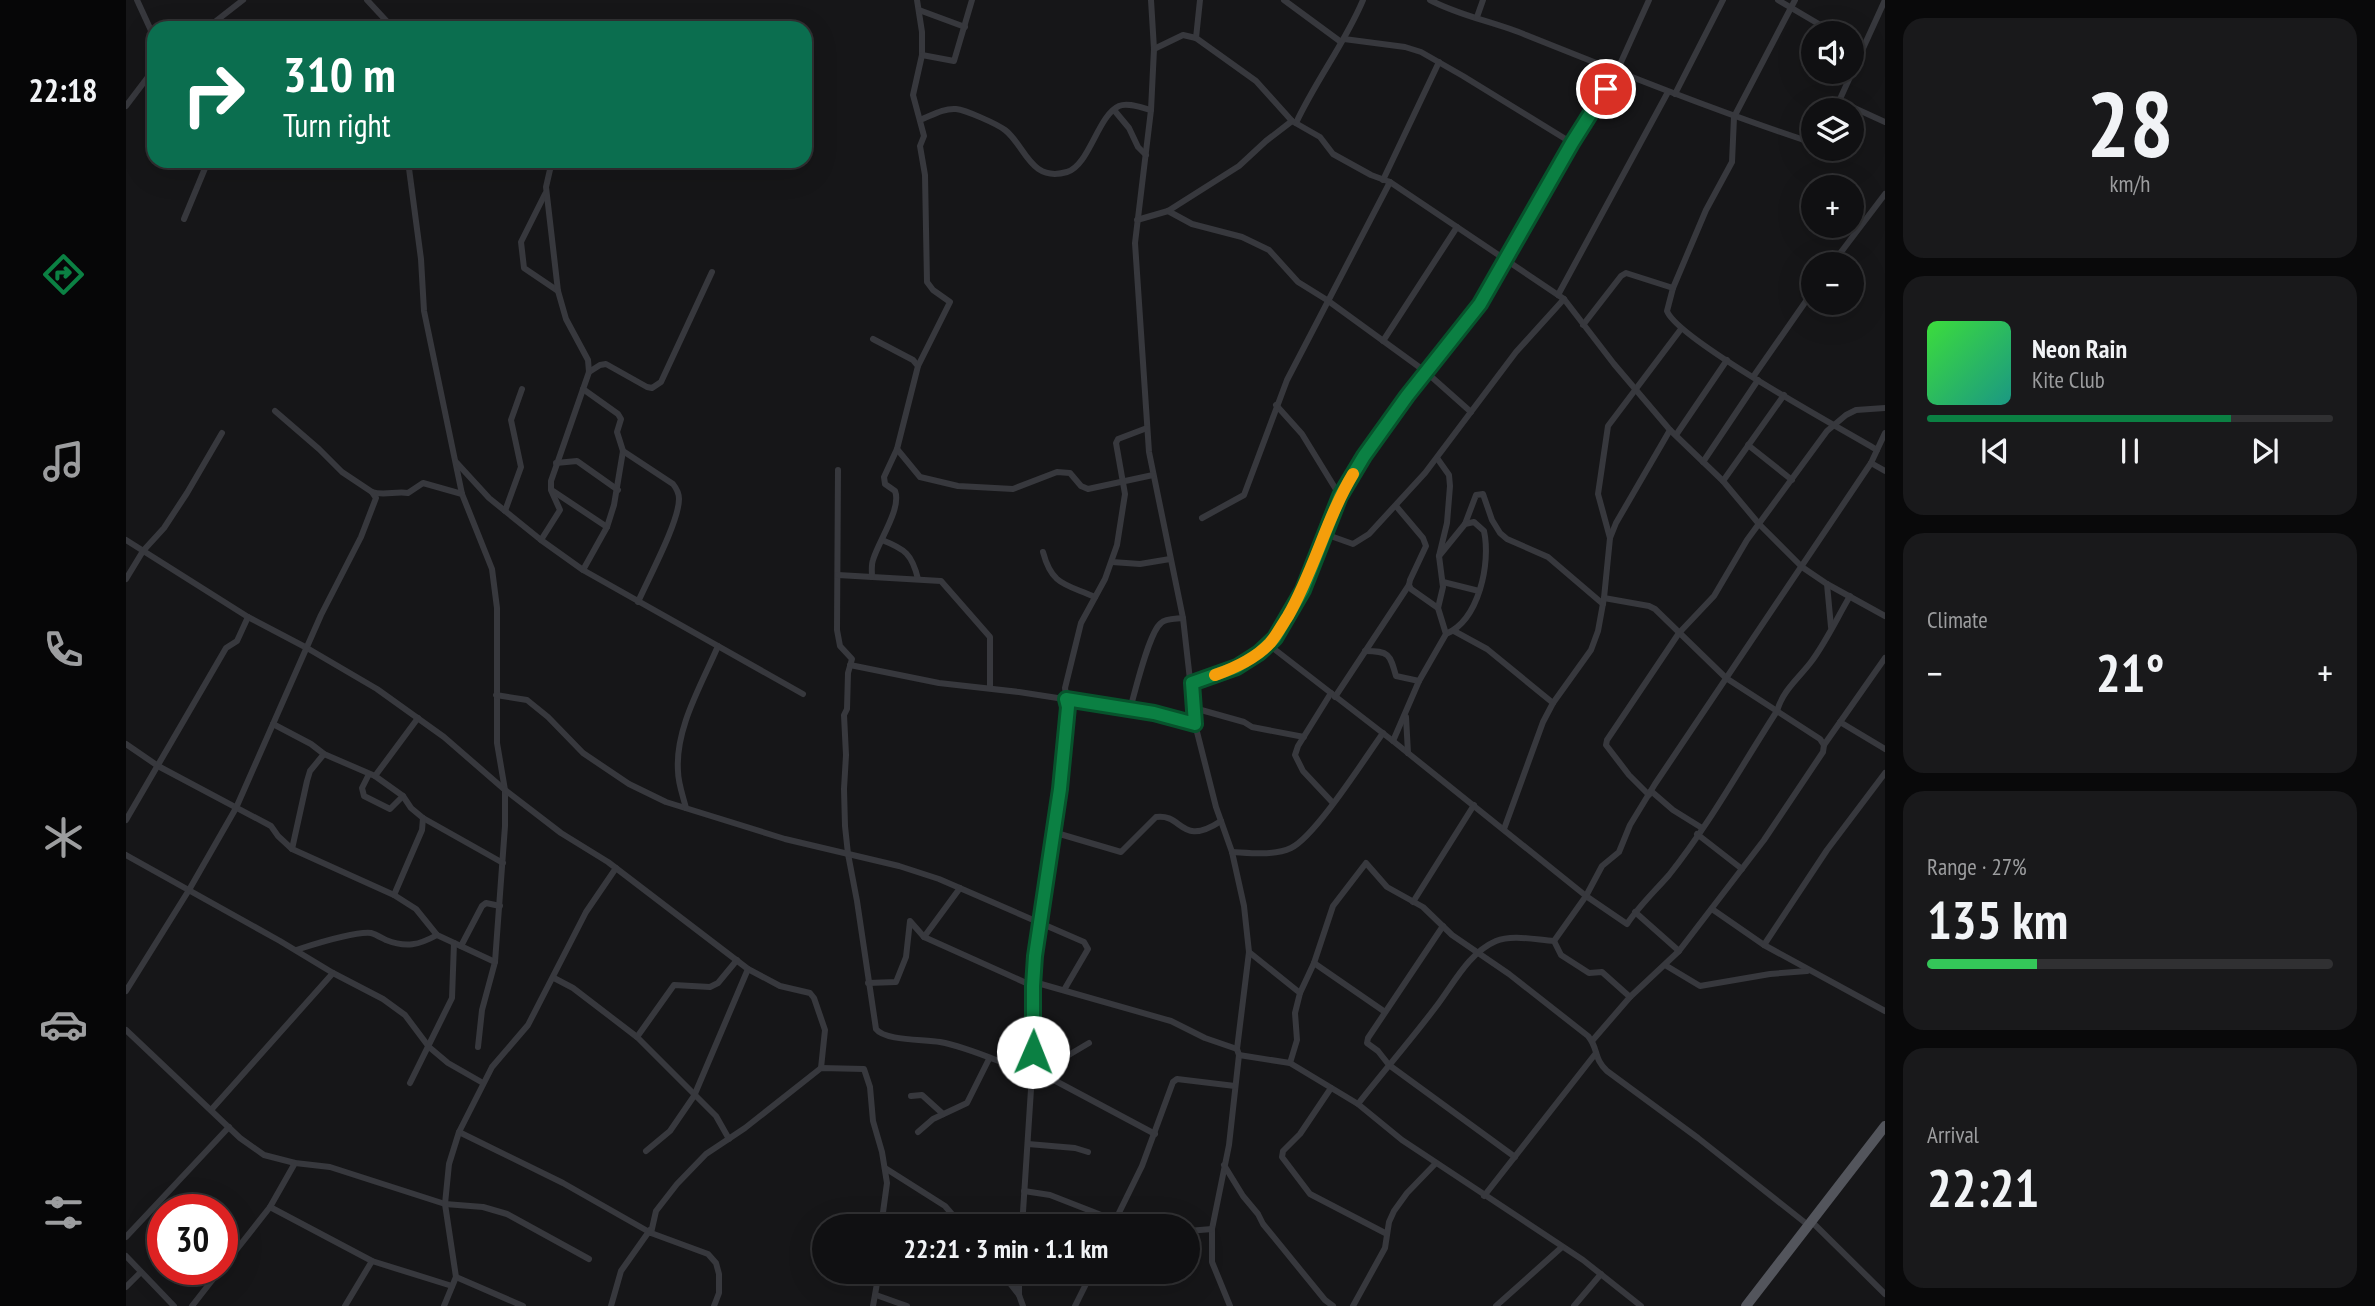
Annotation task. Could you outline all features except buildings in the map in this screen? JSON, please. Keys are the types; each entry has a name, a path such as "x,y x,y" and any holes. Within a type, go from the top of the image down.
{"main road":[{"path":"1746,1306 1885,1126"}],"street":[{"path":"137,0 147,22"},
{"path":"216,21 243,0"},
{"path":"367,0 386,21"},
{"path":"872,577 873,558 897,499 895,491 885,484 884,480 897,449 918,366 950,302 927,282 925,175 920,146 924,136 913,95 922,55 917,0"},
{"path":"922,55 954,61 972,0"},
{"path":"1196,38 1200,0"},
{"path":"1284,0 1343,41 1413,49 1572,143"},
{"path":"1137,220 1168,211 1239,166 1265,141 1294,122 1343,41 1363,0"},
{"path":"1430,0 1450,10 1503,25 1734,117 1801,139"},
{"path":"1477,18 1483,0"},
{"path":"1192,683 1237,667 1269,645 1303,590 1340,496 1364,456 1480,304 1572,143 1617,71 1649,0"},
{"path":"1325,534 1353,544 1370,534 1437,458 1561,297 1723,0"},
{"path":"1777,0 1815,21"},
{"path":"1796,0 1734,117 1732,162 1706,210 1673,288 1667,311 1681,329 1727,360 1877,450"},
{"path":"1864,44 1885,0"},
{"path":"1150,2 1154,49 1151,110 1137,220 1135,267 1147,428 1153,475 1183,618 1195,724 1232,852 1244,906 1249,952 1229,1145 1212,1228 1213,1262 1230,1306"},
{"path":"919,10 965,27"},
{"path":"1154,49 1183,35 1196,38 1256,81 1294,122 1320,137 1334,154 1387,181 1561,297 1636,391 1802,567 1885,616"},
{"path":"1202,518 1244,495 1287,380 1387,181 1439,62"},
{"path":"126,106 147,78"},
{"path":"920,120 940,112 958,109 1004,129 1029,163 1056,174 1077,167 1114,110 1123,105 1151,110"},
{"path":"1114,110 1146,155"},
{"path":"1864,112 1885,122"},
{"path":"184,219 205,168"},
{"path":"409,168 421,259 424,311 462,494 494,580 498,608 496,695 497,743 505,790 503,863 495,961 482,1010 478,1047"},
{"path":"541,540 560,510 551,490 551,481 589,372 588,360 566,319 558,291 546,192 550,168"},
{"path":"546,192 521,246 524,268 558,291"},
{"path":"1841,252 1885,194"},
{"path":"1168,211 1192,224 1242,237 1269,250 1294,279 1426,372 1471,412"},
{"path":"1383,341 1457,227"},
{"path":"589,372 606,364 647,387 657,386 712,272"},
{"path":"1584,325 1620,276 1626,273 1673,288"},
{"path":"1703,462 1801,310"},
{"path":"1610,538 1598,494 1610,422 1681,329"},
{"path":"873,339 913,360 918,366"},
{"path":"1504,829 1530,755 1553,703 1591,650 1604,601 1610,538 1616,523 1673,432 1727,360"},
{"path":"583,388 618,414 621,419 617,432 623,451 618,490 607,527 583,570"},
{"path":"505,511 521,467 510,420 522,390"},
{"path":"1723,481 1784,395"},
{"path":"1276,405 1301,434 1340,496"},
{"path":"1702,828 1673,810 1629,775 1606,745 1679,633 1714,596 1746,540 1827,431 1856,410 1885,408"},
{"path":"275,411 342,472 372,492 379,495 395,491 408,493 423,483 462,494"},
{"path":"1022,1214 1032,1074 1033,984 1068,707 1065,688 1078,631 1105,579 1120,530 1125,494 1117,441 1147,428"},
{"path":"126,579 143,551 187,493 222,433"},
{"path":"1554,941 1586,896 1602,866 1619,852 1630,825 1650,793 1871,463 1885,433"},
{"path":"1748,445 1792,480"},
{"path":"897,449 920,477 958,486 1013,489 1057,471 1070,473 1081,486 1088,489 1153,475"},
{"path":"623,451 673,484 679,498 676,516 638,602"},
{"path":"1437,458 1449,475 1450,486 1447,523 1439,556 1443,582 1438,608 1446,635"},
{"path":"556,463 577,461 618,490"},
{"path":"456,462 489,498 583,570 803,694"},
{"path":"1871,463 1885,471"},
{"path":"838,470 837,630 839,646 852,657 847,709 844,715 844,789 848,854 874,1022 880,1034 938,1041 961,1047 1055,1081 1155,1134"},
{"path":"460,485 469,474"},
{"path":"551,490 607,527"},
{"path":"126,990 189,890 236,808 321,615 365,528 376,498 372,492"},
{"path":"1439,556 1465,524 1476,495 1483,494 1492,520 1507,539 1542,553 1604,601 1649,606 1660,612 1726,678 1820,739 1824,745"},
{"path":"1333,803 1296,760 1296,750 1409,585 1426,547 1423,538 1396,506"},
{"path":"1393,741 1419,681 1446,635 1454,631 1472,608 1479,591 1486,566 1486,540 1480,526 1471,521 1465,524"},
{"path":"126,540 248,617 377,689 444,737 505,790 561,833 616,868 748,970 780,986 810,993 825,1030 821,1068"},
{"path":"882,540 903,549 914,563 918,579"},
{"path":"1043,552 1048,570 1054,578 1095,597"},
{"path":"1112,562 1140,564 1170,559"},
{"path":"838,575 941,581 987,631 991,642 989,688"},
{"path":"1443,582 1479,591"},
{"path":"1827,584 1832,627"},
{"path":"1409,585 1438,608"},
{"path":"1269,645 1408,752 1586,896 1627,924 1667,877 1702,828 1777,711 1790,685 1811,662 1850,596"},
{"path":"126,820 226,648 237,641 248,617"},
{"path":"1130,709 1157,625 1183,618"},
{"path":"1454,631 1487,649 1553,703"},
{"path":"686,808 678,774 679,750 687,719 718,646"},
{"path":"1365,651 1383,651 1391,657 1396,676 1419,681"},
{"path":"1592,1041 1630,997 1679,951 1712,909 1823,752 1824,745 1885,658"},
{"path":"850,664 939,683 1130,709 1176,717 1195,724"},
{"path":"496,695 527,700 583,753 609,772 649,794 785,839 899,866 960,888 1087,945 1085,956 1064,990"},
{"path":"1194,708 1244,722 1252,727 1304,737"},
{"path":"1406,715 1408,752"},
{"path":"403,796 390,809 364,796 362,788 418,718"},
{"path":"1840,722 1885,749"},
{"path":"273,724 324,754 372,775 403,796 411,808 423,818 503,863"},
{"path":"1232,852 1263,853 1289,849 1304,839 1383,733"},
{"path":"126,744 159,766 271,827 292,849 394,895 416,909 437,935 495,961"},
{"path":"292,849 310,771 324,754"},
{"path":"1764,945 1827,850 1885,773"},
{"path":"1413,902 1474,805"},
{"path":"1053,832 1121,852 1156,817 1162,816 1192,832 1207,830 1221,821"},
{"path":"394,895 422,830 423,818"},
{"path":"1697,834 1742,869"},
{"path":"126,855 383,999 405,1015 429,1047 448,1063 483,1083"},
{"path":"1290,1063 1297,1040 1295,1013 1300,993 1314,963 1333,906 1366,863 1387,887 1432,914 1452,935 1556,1010 1592,1041 1598,1061 1607,1071 1810,1223 1885,1294"},
{"path":"444,1306 456,1277 445,1204 449,1164 459,1132 492,1067 528,1025 586,912 616,868"},
{"path":"924,937 960,888"},
{"path":"410,1083 452,998 458,945 482,906 486,903 500,906"},
{"path":"1712,909 1764,945 1885,1012"},
{"path":"1635,912 1679,951"},
{"path":"868,983 896,982 906,957 911,921 924,937 1033,984 1064,990 1171,1021 1238,1052 1290,1063 1357,1104 1435,1164 1562,1247 1641,1306"},
{"path":"1443,926 1367,1038 1367,1043 1378,1051 1389,1065 1515,1157"},
{"path":"296,950 324,941 371,933 398,945 410,946 421,944 437,935"},
{"path":"1357,1104 1478,952 1506,938 1554,941"},
{"path":"1554,941 1561,956 1589,973 1602,972 1630,997"},
{"path":"1249,952 1300,993"},
{"path":"636,1037 674,985 710,987 718,983 737,960"},
{"path":"1314,963 1385,1012"},
{"path":"1665,965 1700,986 1770,974 1809,971"},
{"path":"646,1151 670,1131 694,1096 748,970"},
{"path":"211,1110 333,973"},
{"path":"554,978 573,988 636,1037 716,1116 729,1139"},
{"path":"126,1030 229,1127 264,1156 330,1167 445,1204 483,1207 507,1214 589,1259"},
{"path":"1055,1081 1062,1059 1089,1043"},
{"path":"1484,1196 1596,1053"},
{"path":"918,1132 943,1114 967,1103 989,1059"},
{"path":"611,1306 621,1271 651,1231 656,1211 677,1184 706,1154 821,1068 864,1069 870,1087 873,1121 887,1183 882,1214"},
{"path":"1119,1214 1155,1134 1173,1082 1177,1079 1235,1086"},
{"path":"1331,1088 1300,1134 1283,1151 1282,1157 1310,1194 1387,1234"},
{"path":"911,1096 922,1095 943,1114"},
{"path":"126,1237 229,1127"},
{"path":"459,1132 563,1183 651,1231 708,1254 716,1263 719,1293 714,1306"},
{"path":"1028,1144 1075,1148 1088,1152"},
{"path":"238,1248 270,1208 295,1163"},
{"path":"1353,1306 1381,1256 1394,1211 1435,1164"},
{"path":"1224,1165 1263,1224 1332,1306"},
{"path":"885,1168 945,1206 952,1214"},
{"path":"1024,1191 1049,1195 1092,1214"},
{"path":"270,1208 372,1261 452,1286"},
{"path":"1200,1230 1212,1228"},
{"path":"1496,1306 1562,1247"},
{"path":"126,1256 174,1306"},
{"path":"345,1306 372,1261"},
{"path":"126,1287 141,1272"},
{"path":"1574,1306 1601,1274"},
{"path":"456,1277 523,1306"},
{"path":"873,1306 877,1284"},
{"path":"1011,1284 1020,1295"},
{"path":"1020,1284 1023,1306"},
{"path":"1075,1306 1086,1284"},
{"path":"192,1306 209,1285"},
{"path":"876,1295 907,1306"}],"slow traffic":[{"path":"1215,675 1237,667 1259,653 1275,638 1303,590 1340,496 1353,474"}],"route":[{"path":"1033,1052 1035,956 1060,789 1068,707 1066,699 1176,717 1195,724 1192,683 1237,667 1269,645 1303,590 1340,496 1364,456 1407,396 1480,304 1606,89"}]}
